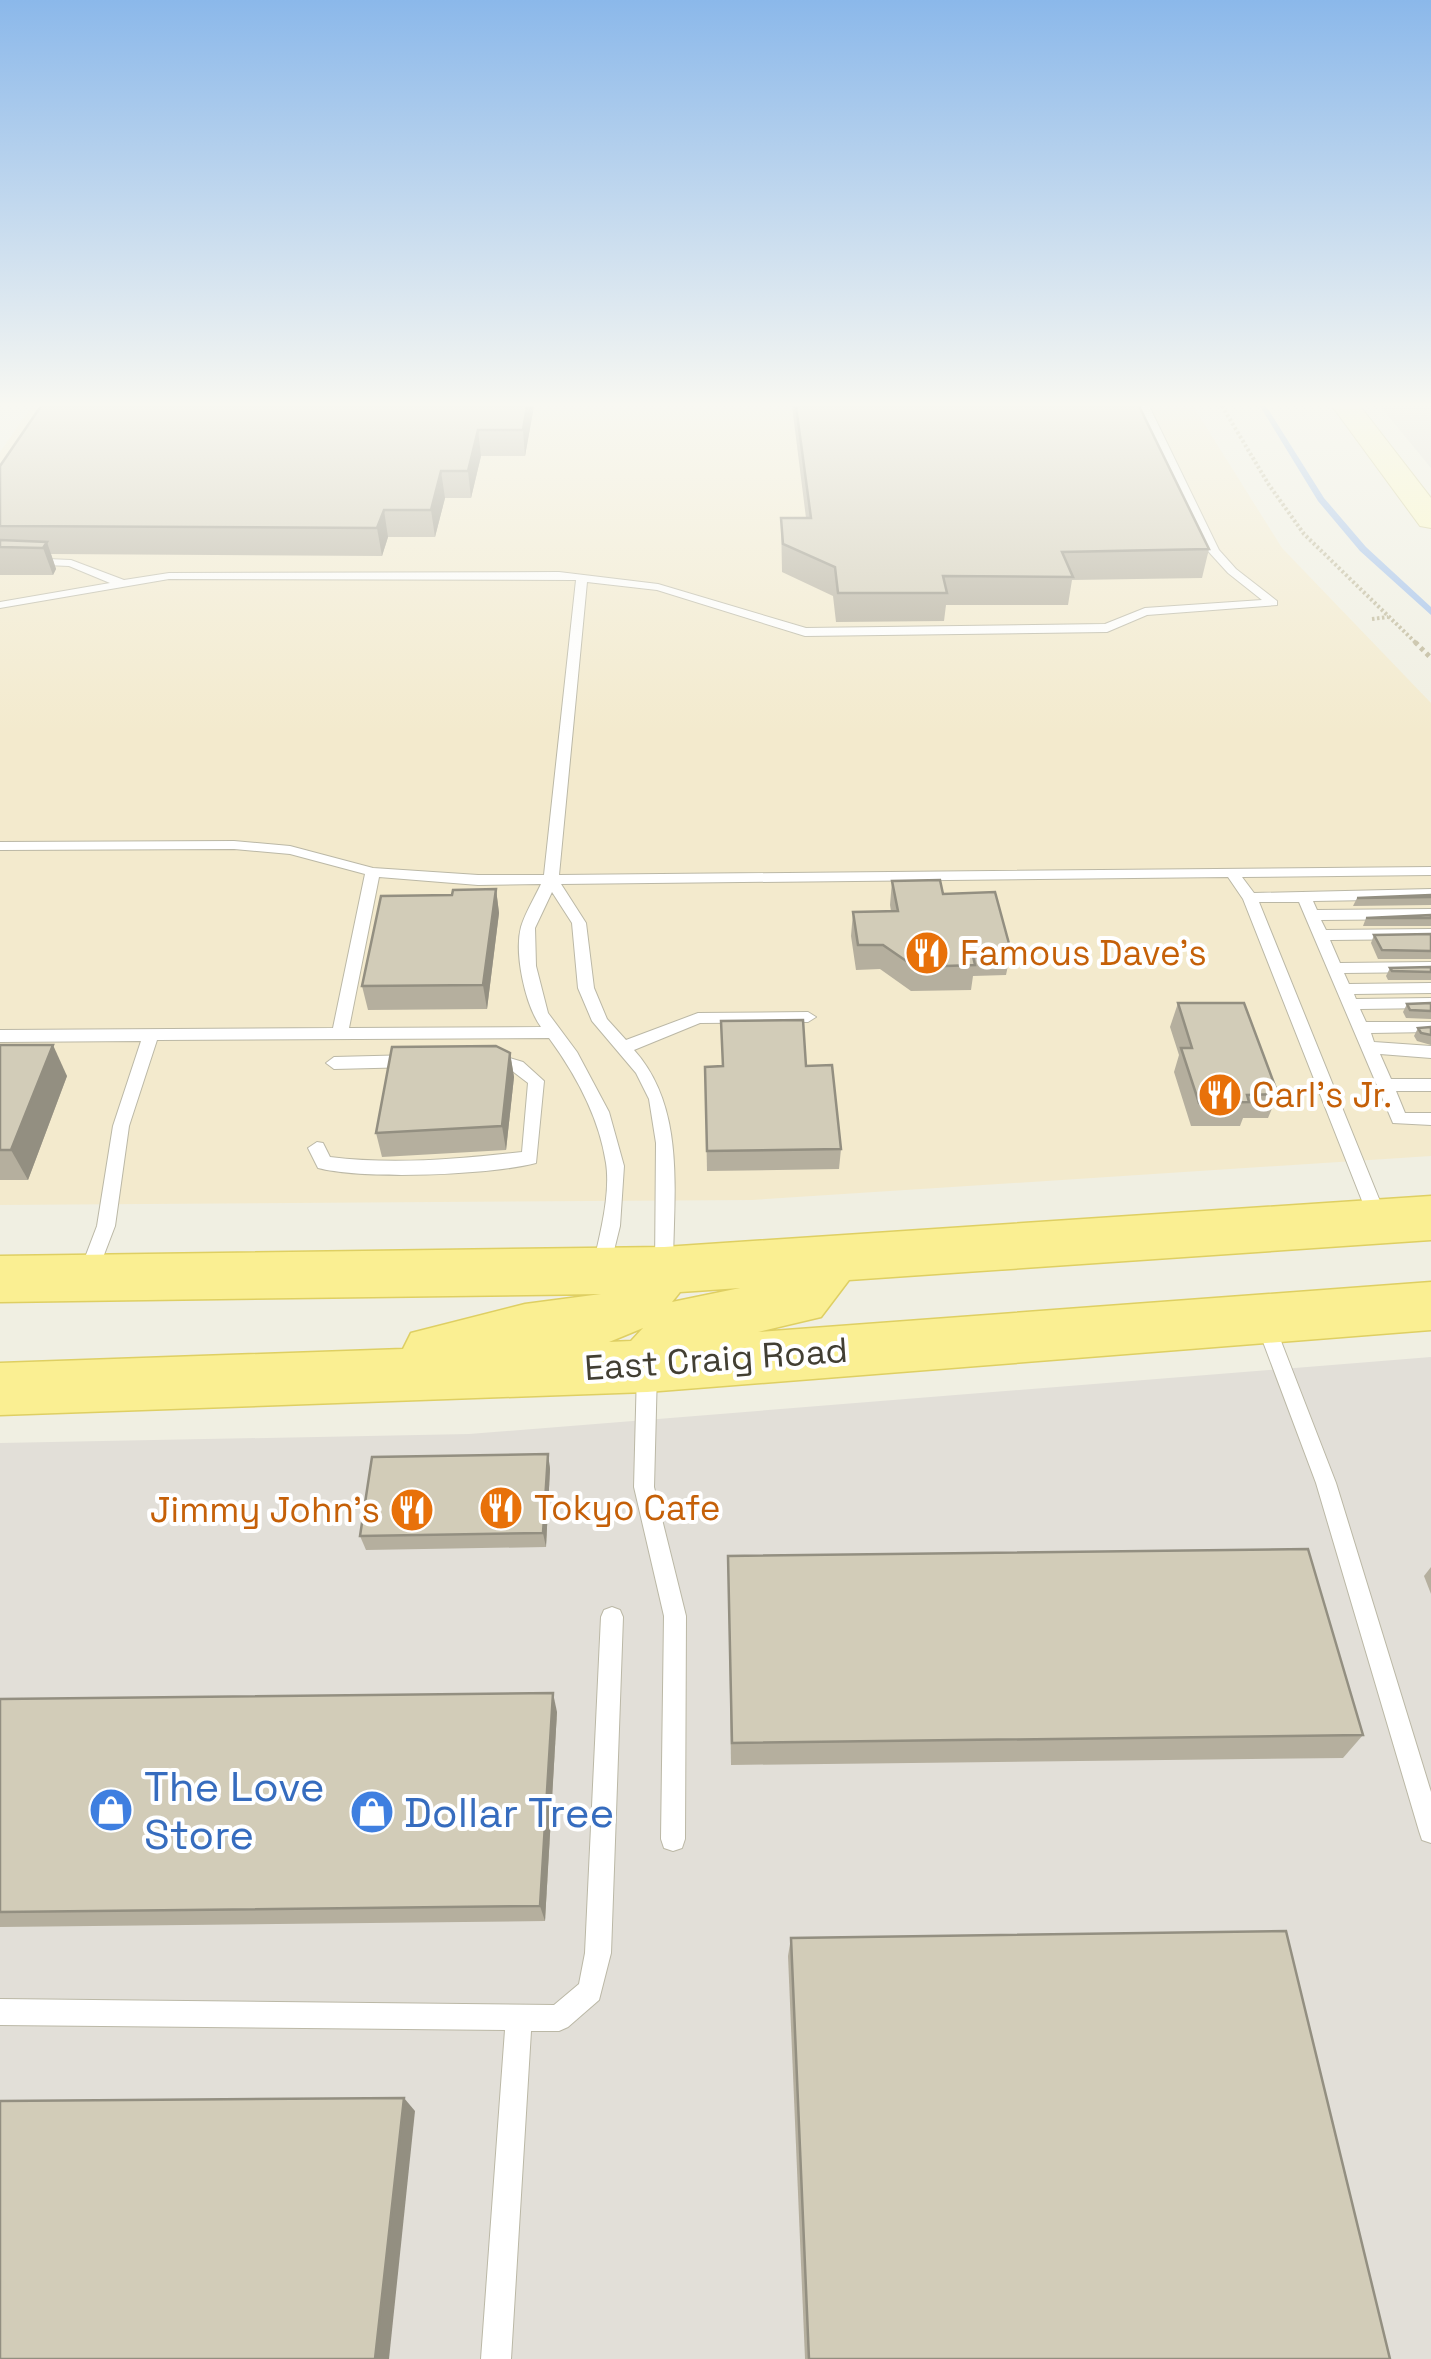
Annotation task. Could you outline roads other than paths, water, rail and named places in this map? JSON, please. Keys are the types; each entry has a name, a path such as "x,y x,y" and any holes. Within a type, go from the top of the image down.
{"main road":[{"path":"0,1279 664,1270 1405,1220"},
{"path":"647,1366 683,1324 800,1300 832,1260"},
{"path":"322,1379 526,1328 602,1320 637,1304 664,1270"},
{"name":"East Craig Road","path":"0,1389 647,1366 1431,1306"}],"lane":[{"path":"0,605 169,576 582,576 658,587 805,632 1107,628 1145,612 1273,603 1232,572 1214,551 1197,516"},
{"path":"0,560 70,563 121,583"},
{"path":"582,576 550,879 528,928 528,966 540,1014 601,1112 615,1166 611,1226 600,1271"},
{"path":"0,618 44,599"},
{"path":"0,846 234,846 290,850 373,872 478,880 1431,871"},
{"path":"340,1035 373,872"},
{"path":"1232,873 1250,898 1405,1220"},
{"path":"550,879 580,923 586,988 600,1021 625,1047 657,1099 665,1143 664,1270"},
{"path":"1308,906 1431,894"},
{"path":"1250,898 1431,914"},
{"path":"1308,906 1431,905"},
{"path":"1308,906 1400,1119 1431,1119"},
{"path":"1320,936 1431,934"},
{"path":"1334,968 1431,967"},
{"path":"1346,997 1431,988"},
{"path":"1346,997 1431,1003"},
{"path":"625,1047 698,1018 808,1018"},
{"path":"1360,1028 1431,1028"},
{"path":"0,1036 552,1032"},
{"path":"87,1278 106,1226 122,1126 151,1036"},
{"path":"1370,1050 1431,1052"},
{"path":"317,1148 324,1163 348,1167 443,1167 530,1158 536,1081 517,1066 497,1058 478,1059"},
{"path":"334,1063 424,1060"},
{"path":"1385,1085 1431,1084"},
{"path":"1263,1319 1326,1483 1431,1831"},
{"path":"647,1366 644,1487 675,1616 673,1839"},
{"path":"0,2012 559,2018 590,1990 598,1953 612,1618"},
{"path":"496,2359 518,2018"}],"waterway":[{"path":"1335,516 1363,549 1431,612"}],"place":[{"name":"Famous Dave's","path":"927,953"},
{"name":"Carl's Jr.","path":"1220,1095"},
{"name":"Tokyo Cafe","path":"501,1508"},
{"name":"Jimmy John's","path":"412,1510"},
{"name":"The Love Store","path":"111,1810"},
{"name":"Dollar Tree","path":"372,1812"}]}
